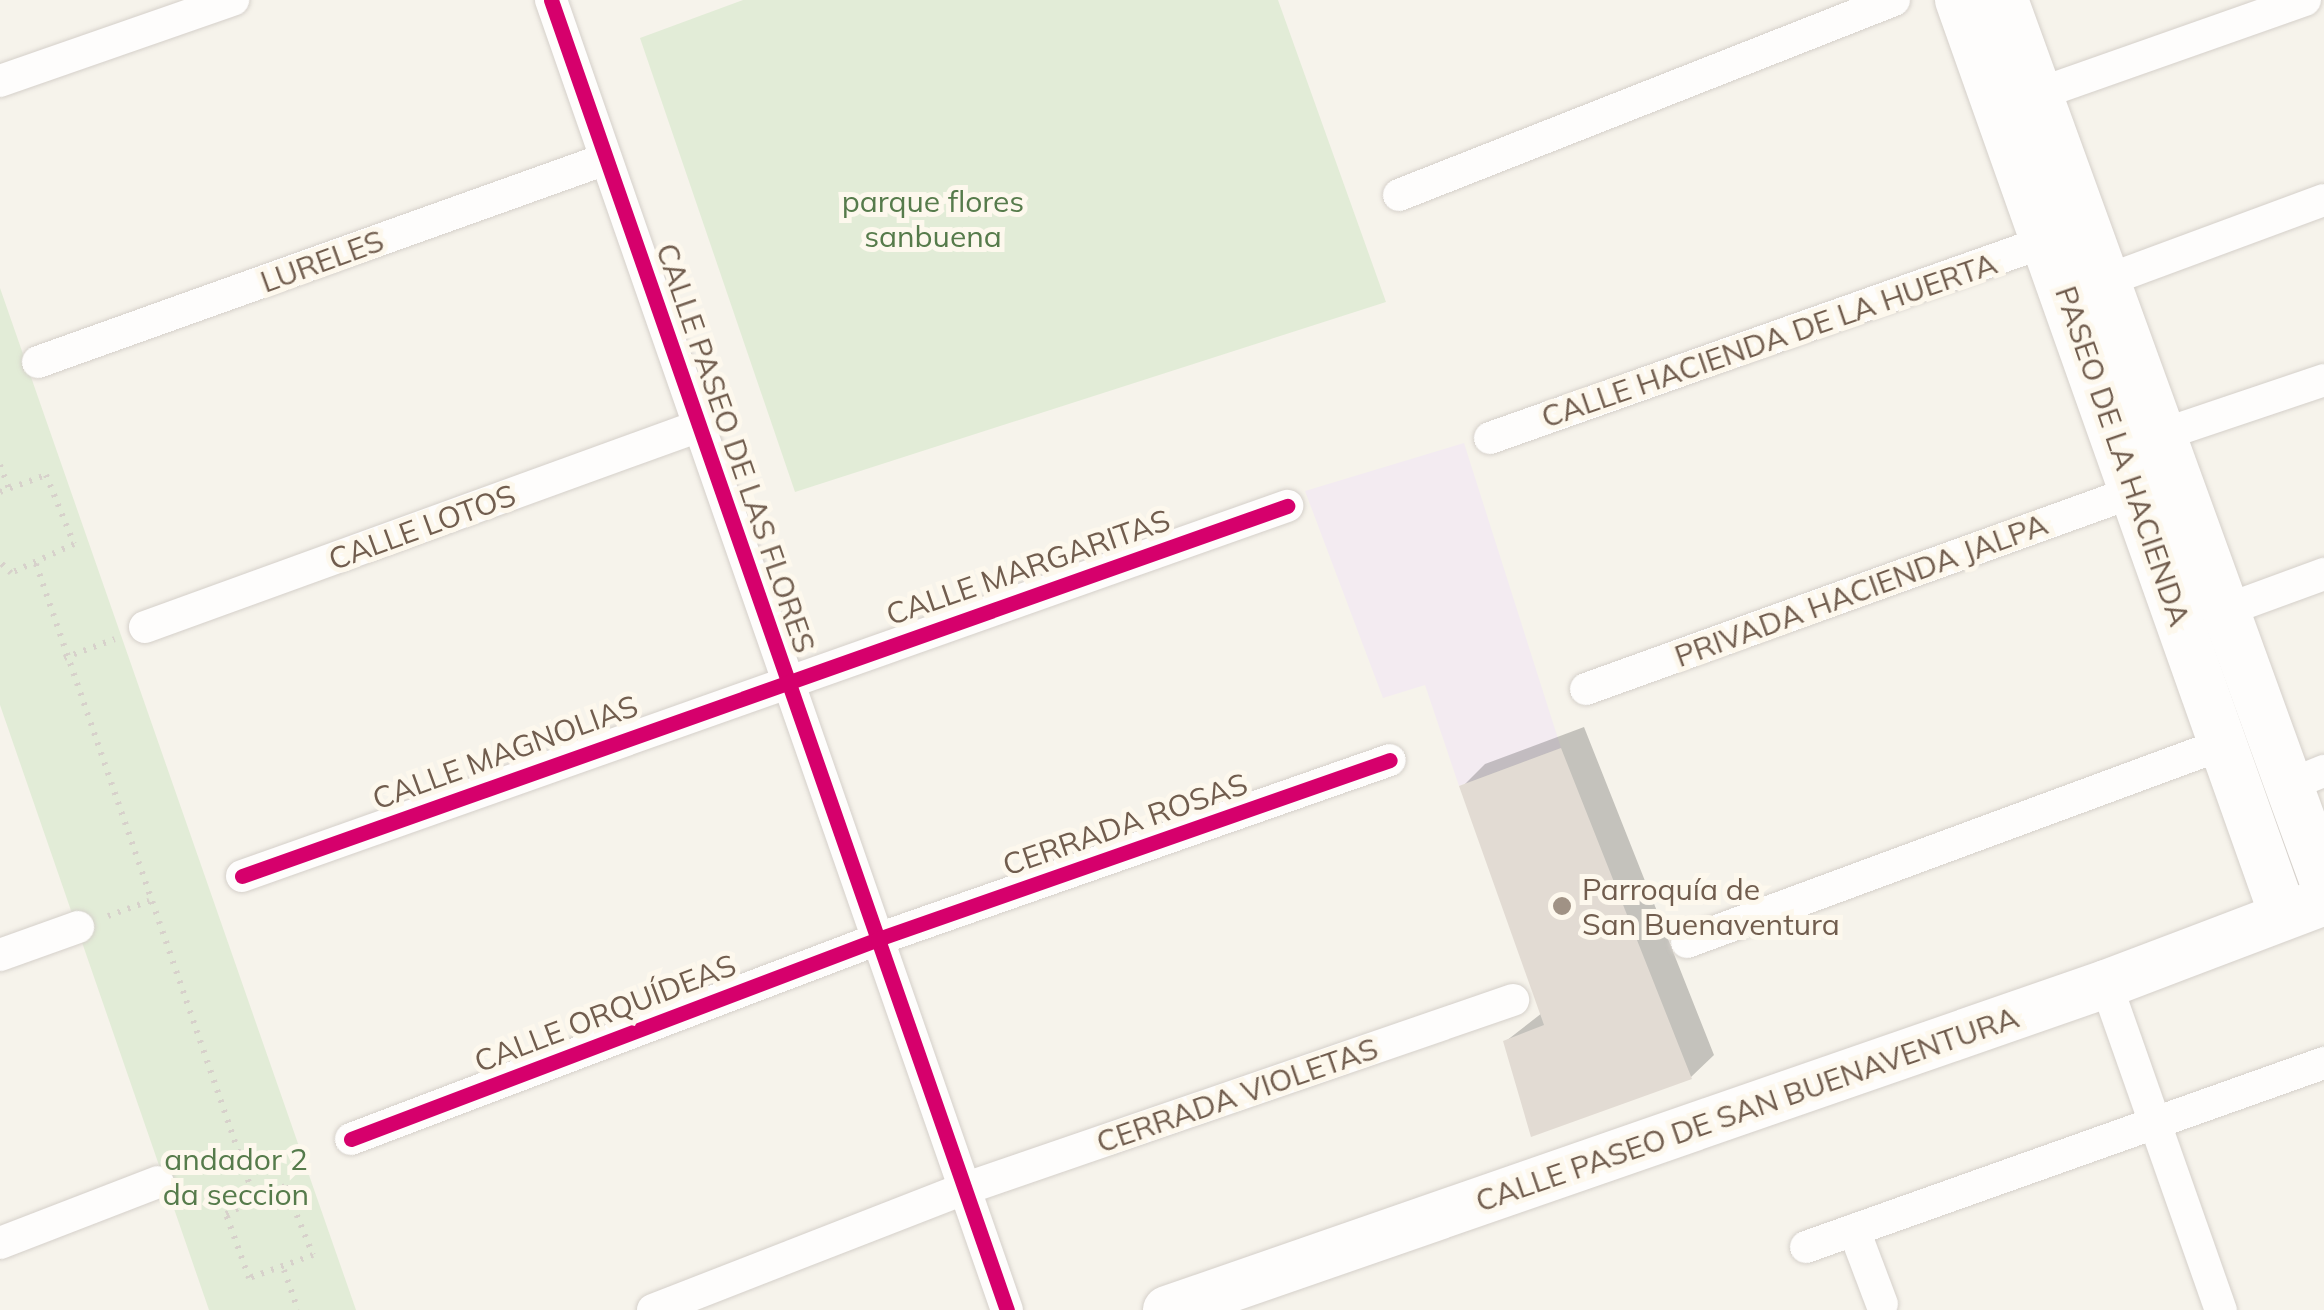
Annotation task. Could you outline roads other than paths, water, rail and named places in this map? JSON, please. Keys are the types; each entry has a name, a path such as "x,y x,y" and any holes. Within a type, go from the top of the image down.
{"main road":[{"name":"PASEO DE LA HACIENDA","path":"1959,0 2224,744 2303,908"},
{"name":"PASEO DE LA HACIENDA","path":"2004,0 2223,611 2306,778 2324,882"},
{"name":"CALLE PASEO DE SAN BUENAVENTURA","path":"1168,1310 2106,984 2303,908"}],"street":[{"path":"0,81 233,0"},
{"name":"CALLE PASEO DE LAS FLORES","path":"551,0 878,939 961,1190 1007,1310"},
{"path":"1399,195 1894,0"},
{"path":"2038,94 2305,0"},
{"name":"LURELES","path":"38,362 606,160"},
{"path":"2105,281 2324,200"},
{"name":"CALLE HACIENDA DE LA HUERTA","path":"1490,438 2047,241"},
{"path":"2160,435 2324,380"},
{"name":"CALLE LOTOS","path":"145,627 700,426"},
{"name":"PRIVADA HACIENDA JALPA","path":"1586,688 2136,492"},
{"name":"CALLE MARGARITAS","path":"787,680 1286,506"},
{"path":"2223,611 2324,574"},
{"name":"CALLE MAGNOLIAS","path":"242,876 787,680"},
{"path":"1687,942 2224,744"},
{"name":"CERRADA ROSAS","path":"878,939 1390,760"},
{"path":"0,955 78,927"},
{"name":"CALLE ORQUÍDEAS","path":"351,1139 878,939"},
{"path":"2106,984 2220,1310"},
{"name":"CERRADA VIOLETAS","path":"653,1310 961,1190 1513,1000"},
{"path":"1806,1246 2324,1063"},
{"path":"0,1243 158,1182"},
{"path":"1854,1230 1882,1304"}],"place":[{"name":"Parroquía de San Buenaventura","path":"1562,906"}],"park label":[{"name":"parque flores sanbuena","path":"933,218"},
{"name":"andador 2 da seccion","path":"236,1176"}]}
